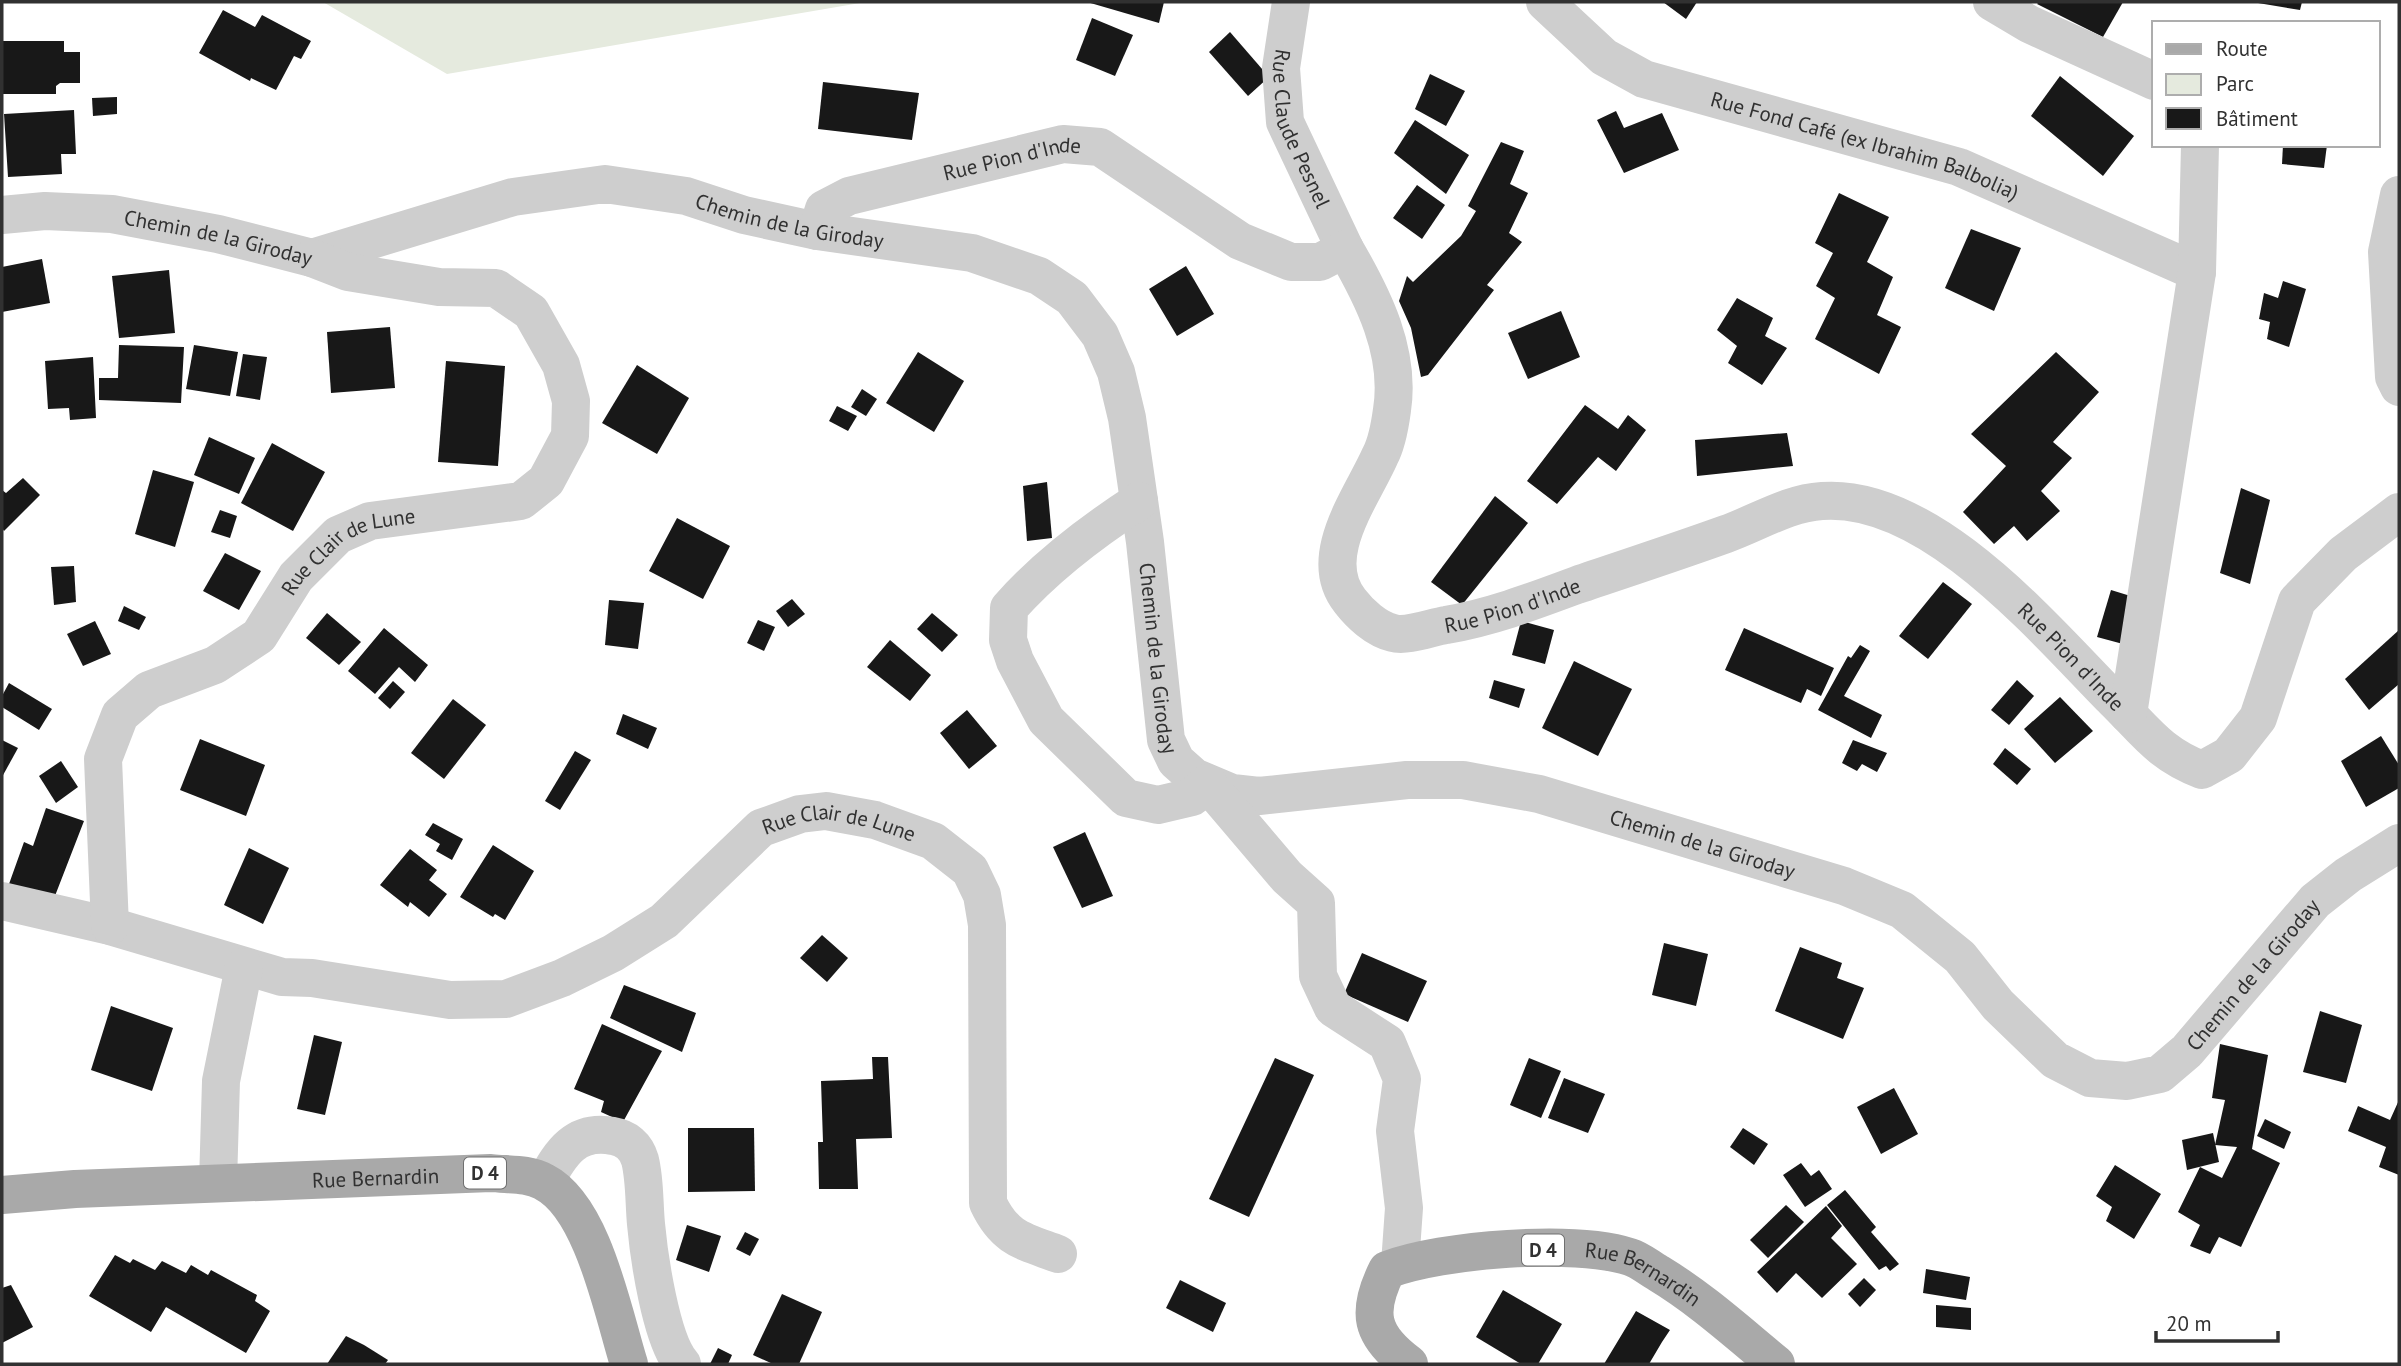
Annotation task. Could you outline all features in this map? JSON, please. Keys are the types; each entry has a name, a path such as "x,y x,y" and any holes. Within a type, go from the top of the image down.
{"main road":[{"name":"Rue Bernardin","path":"2,1195 75,1189 491,1173 532,1177 545,1182"},
{"path":"545,1182 562,1195 587,1230 629,1364"},
{"name":"Rue Bernardin","path":"1400,1265 1500,1250 1579,1249 1631,1257 1693,1294 1776,1364"},
{"path":"1400,1265 1387,1269 1374,1294 1375,1327 1409,1364"}],"street":[{"name":"Rue Claude Pesnel","path":"1291,2 1280,68 1285,122 1345,249"},
{"name":"Rue Fond Café (ex Ibrahim Balbolia)","path":"1545,2 1604,57 1644,79 1959,167 2197,272"},
{"path":"1992,2 2029,24 2152,80"},
{"name":"Rue Pion d'Inde","path":"817,231 824,209 849,196 1063,144 1100,147 1152,179 1240,240 1291,262 1320,262 1345,249 1375,300 1389,348 1393,407 1382,452 1345,528 1336,565 1347,598 1368,621 1394,634 1483,618 1729,533 1801,503 1826,500 1899,516 1935,534 2004,589 2128,714 2152,742 2177,760 2202,770 2229,755 2258,719 2297,601 2343,554 2399,512"},
{"path":"2128,714 2197,272 2200,147"},
{"name":"Chemin de la Giroday","path":"2,215 45,211 112,214 218,234 312,258 513,197 604,184 686,196 744,215 817,231 972,253 1039,276 1072,298 1100,335 1116,372 1128,418 1166,740 1176,761 1194,777 1232,793 1259,796 1407,780 1463,780 1539,794 1844,886 1902,910 1960,957 1998,1005 2056,1060 2090,1078 2127,1081 2160,1074 2187,1051 2315,901 2347,875 2399,843"},
{"path":"2399,195 2387,252 2394,377 2399,387"},
{"name":"Rue Clair de Lune","path":"110,926 103,759 120,715 149,690 215,665 259,636 296,577 338,535 370,520 520,501 546,481 570,436 571,401 561,365 531,312 496,288 426,285 348,272 312,258"},
{"path":"1139,501 1093,531 1028,586 1009,608 1008,640 1015,661 1046,720 1126,798 1158,805 1192,797 1207,783 1287,877 1316,903 1318,976 1333,1008 1387,1043 1402,1079 1395,1132 1404,1208 1400,1265"},
{"name":"Rue Clair de Lune","path":"2,901 110,926 282,977 312,978 450,1000 506,999 562,978 613,953 664,921 761,828 800,814 826,811 886,825 933,841 970,870 982,895 987,925 988,1203 998,1223 1011,1237 1058,1254"},
{"path":"218,1183 221,1081 244,967"},
{"path":"545,1182 558,1156 584,1135 600,1133 623,1138 632,1146 639,1158 647,1237 668,1338 682,1364"}],"green space":[{"path":"323,2 866,2 447,74"}],"building":[{"path":"1087,2 1164,2 1159,23"},
{"path":"1663,2 1697,2 1686,19"},
{"path":"2123,2 2103,37 2037,4"},
{"path":"2252,2 2302,2 2300,10"},
{"path":"223,10 255,27 262,15 311,41 301,59 294,56 276,90 251,78 250,81 199,53"},
{"path":"1092,18 1133,35 1115,76 1076,60"},
{"path":"1230,32 1269,77 1248,96 1209,52"},
{"path":"2,41 64,41 64,52 80,52 80,83 60,83 56,86 56,94 2,94"},
{"path":"1430,74 1465,91 1446,126 1415,109"},
{"path":"2060,76 2134,136 2103,176 2031,116"},
{"path":"823,82 919,93 912,140 818,129"},
{"path":"117,97 117,114 93,116 92,98"},
{"path":"74,110 76,154 61,154 62,174 8,177 4,114"},
{"path":"1616,111 1624,128 1662,113 1679,150 1624,173 1597,120"},
{"path":"1415,120 1469,155 1446,194 1394,153"},
{"path":"1501,142 1524,151 1510,184 1528,193 1509,233 1522,242 1487,285 1494,290 1428,375 1421,377 1411,328 1399,301 1407,276 1413,282 1461,236 1476,211 1468,206"},
{"path":"2283,147 2327,147 2324,168 2282,164"},
{"path":"1417,185 1445,205 1422,239 1393,218"},
{"path":"1839,193 1889,217 1867,262 1893,277 1877,315 1901,327 1879,374 1815,339 1835,298 1816,286 1833,253 1815,243"},
{"path":"1971,229 2021,248 1994,311 1945,288"},
{"path":"42,259 50,303 2,312 2,267"},
{"path":"1186,266 1214,314 1177,336 1149,289"},
{"path":"169,270 175,333 119,338 112,276"},
{"path":"2283,281 2306,289 2289,347 2267,339 2270,322 2259,319 2264,293 2278,298"},
{"path":"1737,298 1773,318 1765,336 1787,348 1762,385 1728,363 1737,346 1717,330"},
{"path":"1561,311 1580,357 1528,379 1508,333"},
{"path":"390,327 395,388 331,393 327,332"},
{"path":"119,345 184,347 181,403 99,400 99,378 118,378"},
{"path":"194,345 238,352 230,396 186,389"},
{"path":"918,352 964,381 934,432 886,403"},
{"path":"2056,352 2099,392 2053,442 2072,458 2041,491 2060,511 2027,541 2014,526 1994,544 1963,512 2006,466 1971,434"},
{"path":"243,354 267,357 260,400 236,396"},
{"path":"93,357 96,418 70,420 69,408 48,409 45,361"},
{"path":"446,361 505,366 498,466 438,462"},
{"path":"637,365 689,398 657,454 602,423"},
{"path":"862,389 877,399 866,416 851,407"},
{"path":"1585,405 1618,429 1628,415 1646,430 1616,471 1598,457 1557,504 1527,481"},
{"path":"837,406 857,416 848,431 829,421"},
{"path":"1787,433 1793,466 1697,476 1695,440"},
{"path":"209,437 255,458 239,494 194,475"},
{"path":"272,443 325,472 293,531 241,503"},
{"path":"153,470 194,482 175,547 135,534"},
{"path":"23,478 40,495 4,531 2,490 6,493"},
{"path":"1047,482 1052,538 1027,541 1023,486"},
{"path":"2241,488 2270,500 2250,584 2220,573"},
{"path":"1495,496 1528,523 1462,605 1431,582"},
{"path":"220,510 237,516 230,538 211,532"},
{"path":"677,518 730,546 703,599 649,571"},
{"path":"225,553 261,571 239,610 203,591"},
{"path":"74,566 76,602 54,605 51,567"},
{"path":"1943,582 1972,604 1928,659 1899,636"},
{"path":"2111,590 2137,598 2123,644 2097,637"},
{"path":"792,599 805,614 788,627 776,611"},
{"path":"609,600 644,603 638,649 605,645"},
{"path":"124,606 146,617 139,630 118,621"},
{"path":"327,613 361,642 339,665 306,638"},
{"path":"932,613 958,635 942,652 917,629"},
{"path":"758,620 775,627 764,651 747,643"},
{"path":"95,621 111,654 83,666 67,634"},
{"path":"1521,621 1554,630 1545,664 1512,655"},
{"path":"384,628 428,665 415,682 399,667 375,694 348,671"},
{"path":"1744,628 1834,668 1821,696 1807,689 1801,703 1725,670"},
{"path":"2399,630 2399,684 2369,710 2345,679"},
{"path":"890,640 931,675 910,701 867,667"},
{"path":"1860,645 1870,651 1844,696 1882,715 1871,738 1818,710 1848,656 1851,658"},
{"path":"1574,661 1632,689 1598,756 1542,728"},
{"path":"1494,680 1525,689 1519,708 1489,698"},
{"path":"2017,680 2034,696 2009,725 1991,710"},
{"path":"393,681 405,692 390,709 378,698"},
{"path":"9,683 52,709 39,730 2,707 2,696"},
{"path":"2060,697 2093,731 2055,763 2024,729"},
{"path":"453,699 486,725 444,779 411,753"},
{"path":"967,710 997,746 969,769 940,733"},
{"path":"623,714 657,728 648,749 616,734"},
{"path":"2381,736 2399,765 2399,788 2366,807 2341,761"},
{"path":"200,739 265,765 246,816 180,790"},
{"path":"2,740 18,748 2,777"},
{"path":"1853,740 1887,753 1877,772 1862,764 1857,771 1842,763"},
{"path":"2005,748 2031,769 2017,785 1993,764"},
{"path":"575,751 591,760 560,810 545,801"},
{"path":"61,761 78,787 56,803 39,776"},
{"path":"46,808 84,821 53,901 9,884 24,842 33,846"},
{"path":"433,823 463,839 452,860 436,851 440,844 425,835"},
{"path":"1085,832 1113,896 1082,908 1053,847"},
{"path":"493,845 534,871 505,920 495,914 493,917 460,897"},
{"path":"249,848 289,868 263,924 224,905"},
{"path":"410,849 437,870 429,880 447,894 429,917 410,902 408,907 380,885"},
{"path":"822,935 848,958 827,982 800,958"},
{"path":"1664,943 1708,954 1696,1006 1652,995"},
{"path":"1800,947 1842,963 1837,978 1864,988 1843,1039 1775,1011"},
{"path":"1362,953 1427,981 1408,1022 1344,994"},
{"path":"624,985 696,1013 682,1052 610,1018"},
{"path":"111,1006 173,1028 152,1091 91,1070"},
{"path":"2320,1011 2362,1025 2346,1083 2303,1072"},
{"path":"602,1024 662,1051 623,1122 601,1112 604,1101 574,1089"},
{"path":"314,1035 342,1042 325,1115 297,1109"},
{"path":"2220,1044 2268,1055 2252,1149 2280,1163 2241,1247 2219,1237 2210,1254 2190,1246 2200,1225 2178,1212 2200,1167 2222,1178 2237,1147 2215,1145 2225,1100 2212,1098"},
{"path":"872,1057 888,1057 892,1138 856,1139 858,1189 819,1189 818,1142 823,1142 821,1081 873,1079"},
{"path":"1275,1058 1314,1075 1249,1217 1209,1199"},
{"path":"1529,1058 1561,1071 1541,1118 1510,1105"},
{"path":"1564,1078 1605,1094 1588,1133 1548,1118"},
{"path":"1894,1088 1918,1134 1881,1154 1857,1107"},
{"path":"2399,1100 2399,1175 2379,1167 2386,1147 2348,1131 2358,1106 2390,1120"},
{"path":"2265,1119 2291,1132 2284,1149 2257,1136"},
{"path":"688,1128 754,1128 755,1191 688,1192"},
{"path":"1743,1128 1768,1144 1754,1165 1730,1147"},
{"path":"2213,1133 2219,1162 2187,1170 2182,1140"},
{"path":"1801,1163 1811,1176 1819,1170 1832,1189 1805,1207 1783,1175"},
{"path":"2115,1165 2161,1194 2134,1239 2106,1221 2112,1207 2096,1196"},
{"path":"1845,1190 1876,1227 1871,1232 1899,1264 1890,1271 1886,1266 1879,1270 1827,1205"},
{"path":"1786,1205 1804,1222 1768,1258 1750,1240"},
{"path":"1826,1206 1842,1226 1831,1238 1857,1264 1822,1298 1796,1273 1777,1293 1757,1272"},
{"path":"687,1225 721,1236 709,1272 676,1260"},
{"path":"745,1232 759,1239 750,1256 736,1249"},
{"path":"115,1255 130,1263 133,1259 155,1270 162,1261 186,1273 191,1265 208,1275 211,1270 257,1295 255,1301 270,1311 246,1353 166,1307 151,1332 89,1296"},
{"path":"1926,1269 1970,1277 1966,1300 1923,1293"},
{"path":"1864,1278 1876,1290 1860,1307 1848,1294"},
{"path":"1180,1280 1226,1303 1213,1332 1166,1308"},
{"path":"11,1285 33,1327 2,1343 2,1288"},
{"path":"1503,1290 1562,1324 1538,1364 1521,1364 1476,1337"},
{"path":"782,1294 822,1312 799,1364 773,1364 753,1355"},
{"path":"1936,1305 1971,1308 1971,1330 1936,1327"},
{"path":"1636,1311 1670,1330 1649,1364 1604,1364"},
{"path":"346,1336 388,1360 385,1364 327,1364"},
{"path":"718,1348 732,1355 728,1364 710,1364"}]}
